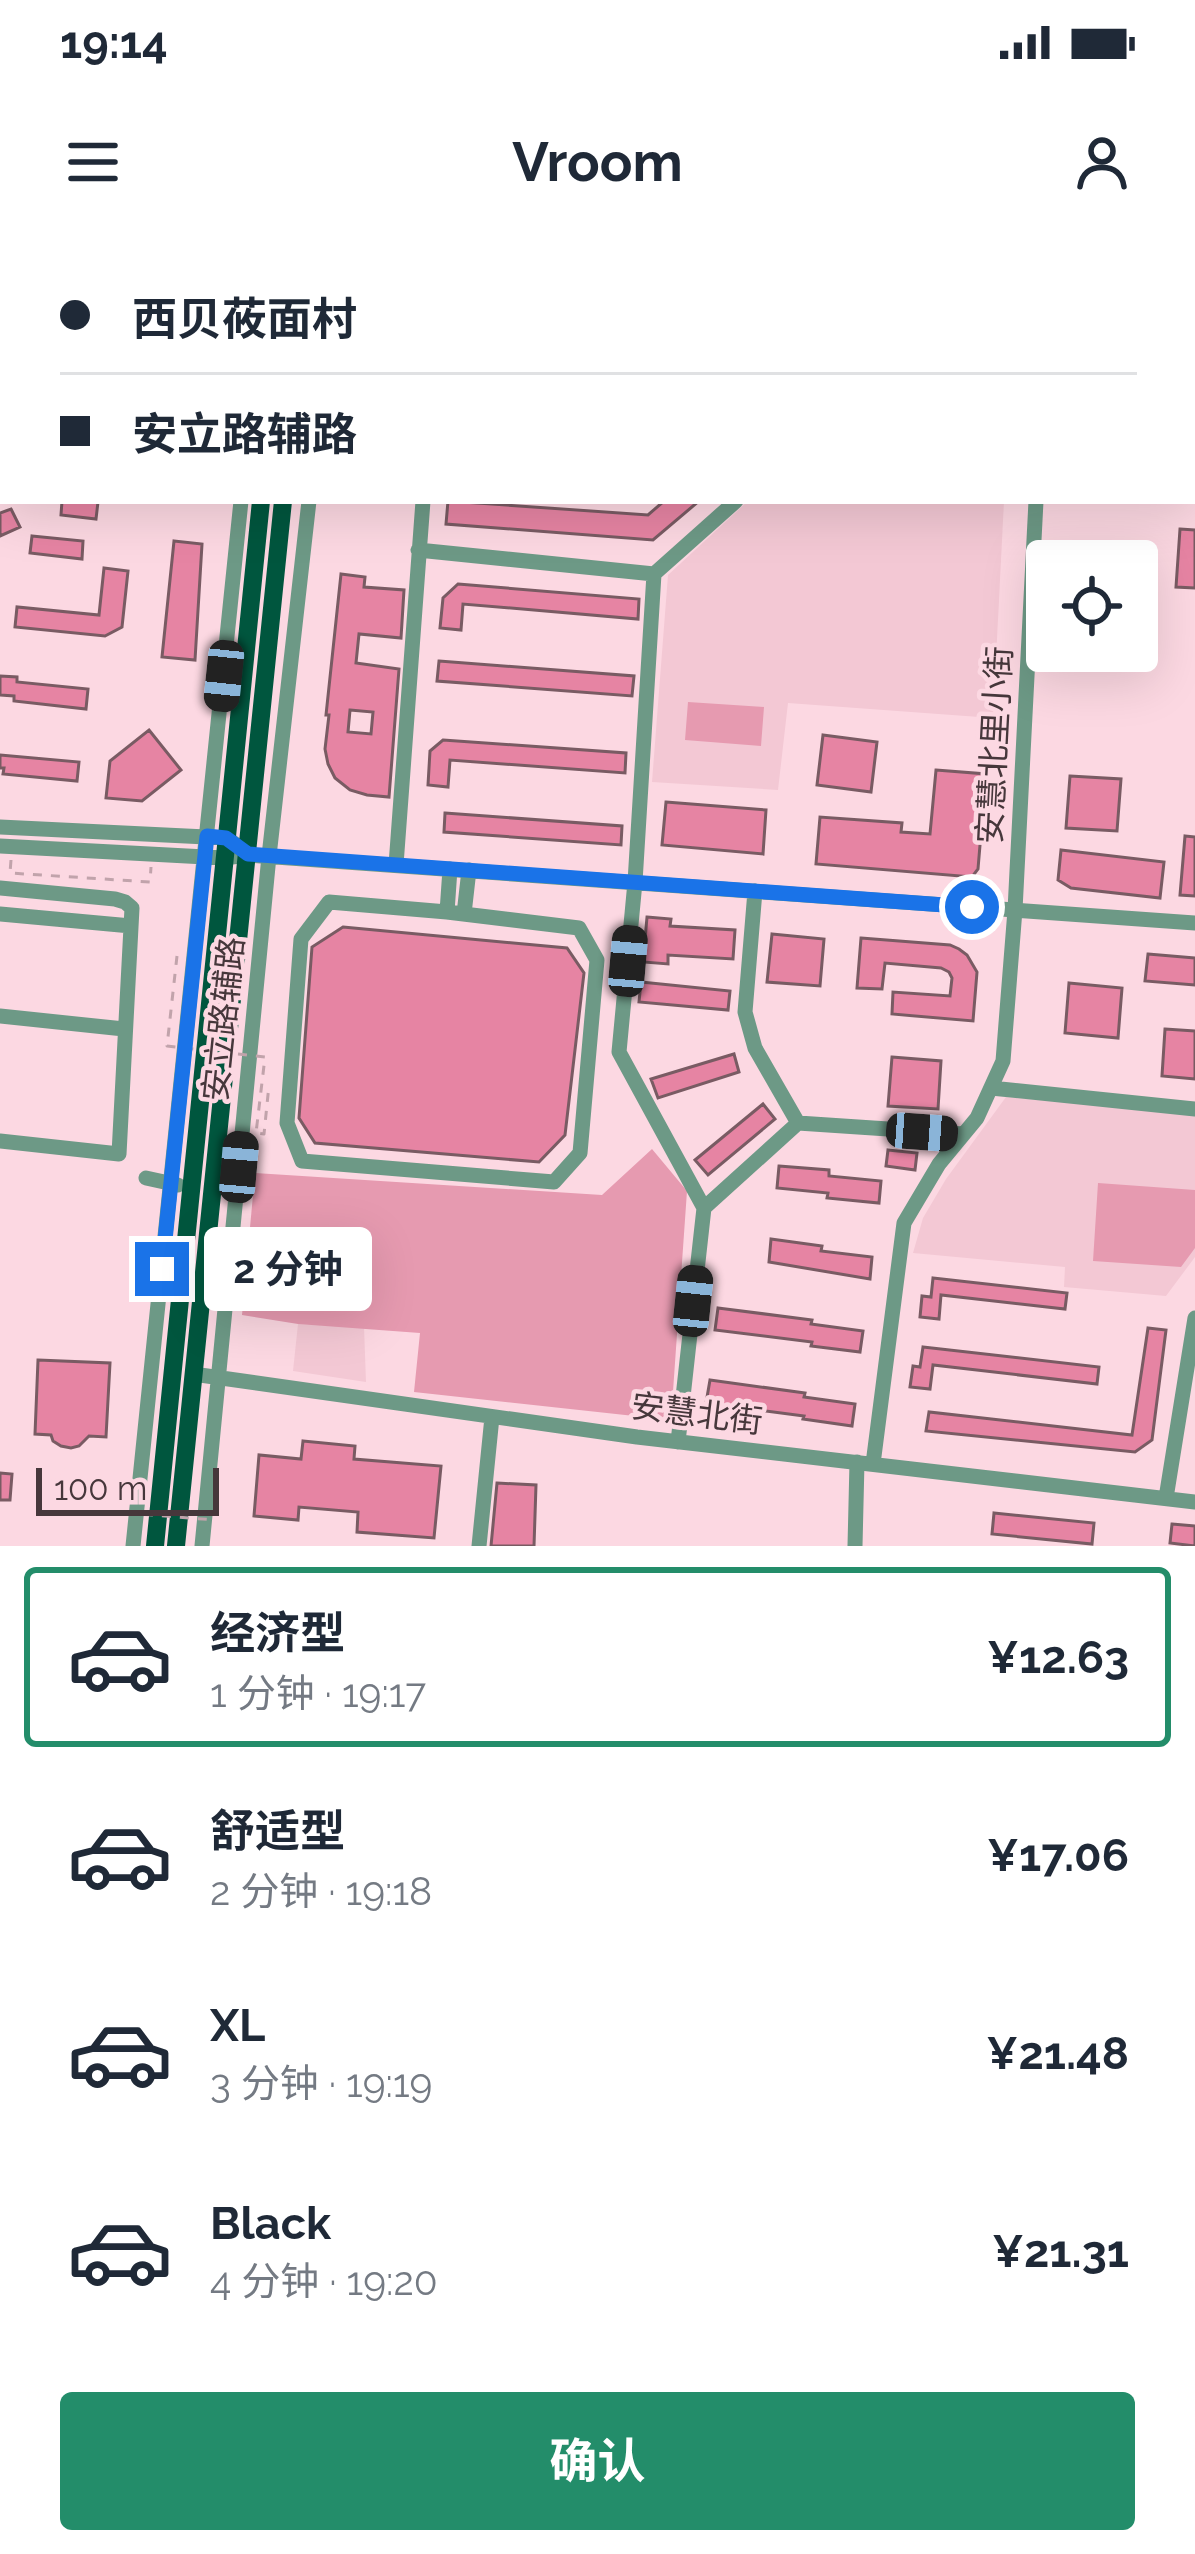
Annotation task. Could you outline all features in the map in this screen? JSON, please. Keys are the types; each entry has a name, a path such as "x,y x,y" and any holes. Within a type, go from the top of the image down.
{"main road":[{"path":"155,1546 192,1188 216,847 261,504"},
{"path":"176,1546 283,504"}],"street":[{"name":"安立路辅路","path":"133,1546 171,1183 216,847 241,504"},
{"name":"安立路辅路","path":"202,1546 269,856 309,504"},
{"path":"396,865 423,504"},
{"path":"678,1442 704,1208 620,1045 654,574 733,504"},
{"name":"安慧北里小街","path":"855,1546 904,1223 939,1165 977,1118 1004,1061 1036,504"},
{"path":"418,550 654,574"},
{"path":"0,827 269,856 1195,923"},
{"path":"0,846 216,847"},
{"path":"450,869 456,913"},
{"path":"456,913 469,870"},
{"path":"0,888 125,902 132,908 119,1154 0,1141"},
{"path":"755,891 745,1012 755,1048 798,1124"},
{"path":"329,902 579,928 597,960 589,1051 580,1153 554,1182 302,1161 287,1123 301,939 329,902"},
{"path":"0,914 131,926"},
{"path":"0,1016 124,1029"},
{"path":"589,1051 620,1045"},
{"path":"991,1088 1195,1108"},
{"path":"704,1208 798,1124 963,1134"},
{"path":"146,1178 192,1188"},
{"path":"1166,1498 1195,1318"},
{"name":"安慧北街","path":"193,1374 678,1442 1195,1502"},
{"path":"478,1546 492,1417"}],"path":[{"path":"11,860 10,873 150,883 151,866"},
{"path":"177,956 167,1046 265,1057 256,1133 263,1134 269,1085"},
{"path":"125,1513 215,1520"}],"shaded area":[{"path":"745,504 1004,504 993,718 788,703 778,790 652,782 668,575"},
{"path":"688,702 764,707 761,746 685,740"},
{"path":"1006,1097 1195,1113 1195,1257 1166,1296 1064,1287 1065,1267 913,1253 923,1218 946,1179"},
{"path":"652,1149 687,1191 671,1420 414,1392 420,1333 242,1315 255,1173 602,1195"},
{"path":"1098,1183 1195,1190 1195,1248 1181,1267 1093,1261"},
{"path":"298,1324 364,1327 366,1382 293,1371"}],"building":[{"path":"62,504 98,504 96,519 61,515"},
{"path":"448,504 648,515 661,504 695,504 653,540 446,524"},
{"path":"11,509 20,527 0,536 0,513"},
{"path":"1180,529 1195,530 1195,588 1176,587"},
{"path":"32,536 83,541 82,559 30,553"},
{"path":"174,541 202,544 195,660 162,657"},
{"path":"104,568 128,571 122,627 105,636 15,627 17,607 99,615"},
{"path":"341,574 365,577 364,587 404,590 401,638 359,634 356,663 399,669 389,797 350,790 335,778 325,749","holes":["350,710 373,712 371,734 348,732"]},
{"path":"458,584 639,599 638,619 463,604 461,630 440,628 443,598"},
{"path":"439,661 634,676 632,696 437,681"},
{"path":"0,676 88,689 86,709 14,701 14,696 0,695"},
{"path":"149,730 181,770 142,801 106,798 110,761"},
{"path":"823,735 877,742 871,792 817,785"},
{"path":"443,740 626,753 625,773 450,760 448,787 428,785 430,751"},
{"path":"0,755 79,762 77,781 3,774"},
{"path":"936,770 986,774 978,869 972,877 816,864 820,817 902,823 901,832 930,834"},
{"path":"1070,776 1121,779 1117,831 1066,828"},
{"path":"666,802 766,810 763,854 662,845"},
{"path":"445,813 622,826 621,845 444,832"},
{"path":"1185,836 1195,837 1195,896 1180,895"},
{"path":"1061,850 1164,862 1160,898 1071,888 1058,880"},
{"path":"647,917 671,919 670,926 735,930 733,959 668,955 668,964 643,962"},
{"path":"343,927 567,948 584,973 565,1135 539,1162 315,1143 299,1118 312,947"},
{"path":"772,934 824,939 820,986 767,982"},
{"path":"861,938 959,949 977,972 973,1021 892,1014 893,992 950,996 952,978 941,968 885,963 882,989 857,988"},
{"path":"1148,954 1195,958 1195,985 1145,981"},
{"path":"641,982 730,991 728,1010 639,1002"},
{"path":"1069,983 1122,988 1118,1038 1065,1033"},
{"path":"1165,1029 1195,1031 1195,1079 1162,1076"},
{"path":"734,1054 739,1072 658,1098 651,1079"},
{"path":"892,1057 941,1061 938,1109 888,1106"},
{"path":"763,1104 775,1119 708,1175 695,1160"},
{"path":"888,1150 917,1153 915,1170 886,1166"},
{"path":"779,1166 881,1181 879,1203 777,1188"},
{"path":"771,1239 872,1257 870,1279 769,1262"},
{"path":"933,1278 1067,1293 1065,1309 941,1295 939,1319 920,1317 922,1296 931,1297"},
{"path":"718,1308 863,1331 860,1352 715,1330"},
{"path":"1148,1328 1166,1330 1152,1440 1135,1452 926,1431 929,1412 1132,1435"},
{"path":"923,1347 1099,1367 1097,1384 933,1365 930,1389 910,1387 913,1366 920,1367"},
{"path":"38,1360 110,1363 106,1437 89,1436 71,1448 53,1441 51,1435 35,1434"},
{"path":"710,1380 855,1404 852,1426 706,1403"},
{"path":"303,1441 355,1446 354,1459 441,1466 434,1538 357,1532 358,1512 299,1507 298,1520 254,1516 259,1455 301,1459"},
{"path":"0,1473 12,1474 10,1500 0,1500"},
{"path":"497,1483 536,1485 534,1546 491,1546"},
{"path":"994,1513 1094,1523 1092,1544 992,1534"},
{"path":"1172,1524 1195,1526 1195,1546 1170,1543"}],"route":[{"path":"162,1269 207,836 226,838 248,854 972,907"}]}
